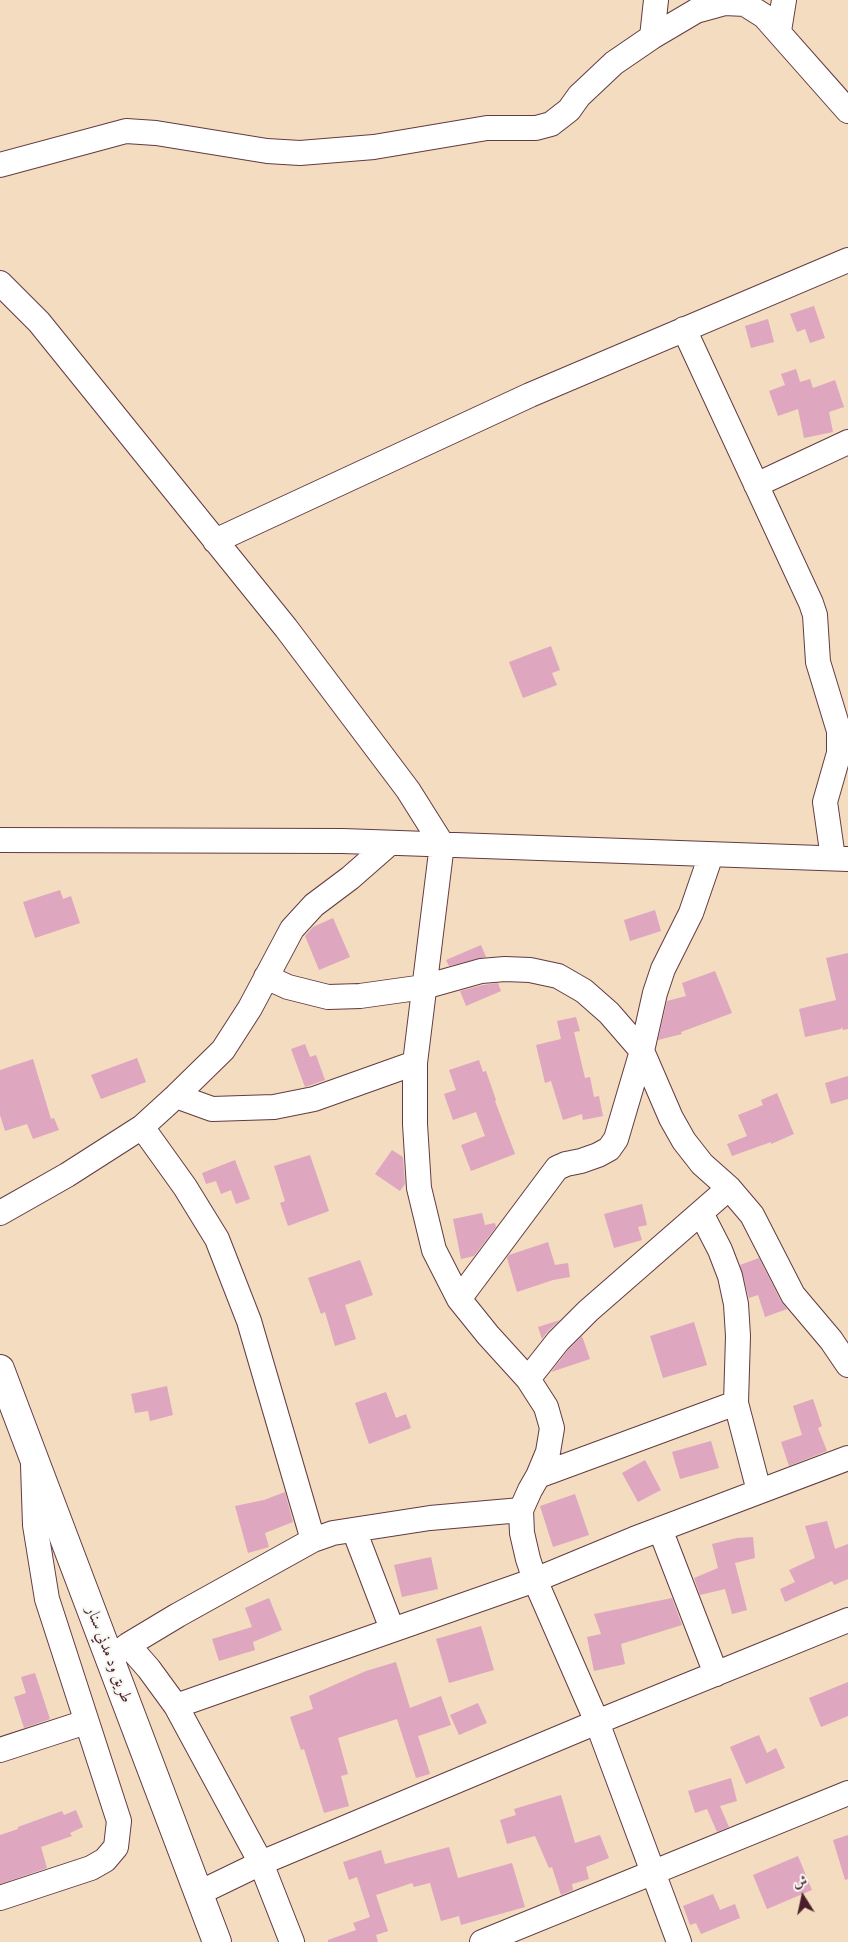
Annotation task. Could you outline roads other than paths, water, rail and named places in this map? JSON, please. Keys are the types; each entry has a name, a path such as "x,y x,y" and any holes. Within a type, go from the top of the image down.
{"highway":[{"name":"طريق ود مدني سنار","path":"0,1368 32,1453 119,1652 199,1893 218,1942"}],"street":[{"path":"652,37 656,0"},
{"path":"779,32 784,0"},
{"path":"0,165 126,131 156,133 267,151 300,153 374,147 487,128 536,128 551,124 569,110 579,96 614,63 652,37 696,11 726,2 745,4 764,16 848,111"},
{"path":"215,541 530,394 848,260"},
{"path":"0,283 40,322 286,628 408,790 442,844 415,1063 415,1124 419,1188 434,1250 459,1299 488,1335 528,1379 546,1407 552,1428 548,1452 522,1510 522,1533 535,1580 597,1722 679,1942"},
{"path":"0,840 442,844 841,859 825,802 839,753 839,731 818,662 815,615 812,603 684,330"},
{"path":"756,485 848,442"},
{"path":"0,1213 67,1175 142,1127 176,1096 222,1050 250,1008 292,929 314,905 350,878 390,843"},
{"path":"459,1299 557,1168 598,1155 609,1149 616,1139 642,1051 655,993 663,969 692,912 711,855"},
{"path":"266,977 288,987 328,997 360,996 424,987 481,971 497,969 530,970 558,976 584,991 609,1013 642,1051 671,1118 684,1141 702,1164 729,1188 752,1215 793,1295 831,1340 848,1365"},
{"path":"176,1096 212,1109 274,1107 314,1099 415,1063"},
{"path":"142,1127 185,1187 217,1238 250,1321 313,1540"},
{"path":"528,1379 558,1341 588,1311 729,1188"},
{"path":"701,1213 720,1250 730,1276 736,1304 738,1336 736,1402 759,1491"},
{"path":"538,1476 736,1402"},
{"path":"0,1898 91,1868 105,1860 116,1847 119,1821 47,1599 35,1526 32,1453"},
{"path":"176,1706 535,1580 660,1529 848,1458"},
{"path":"292,1942 261,1863 176,1706 149,1670 119,1652 178,1614 313,1540 333,1533 430,1518 522,1510"},
{"path":"660,1529 716,1674"},
{"path":"354,1530 392,1629"},
{"path":"199,1893 261,1863 597,1722 848,1620"},
{"path":"0,1750 86,1722"},
{"path":"482,1942 848,1793"}]}
